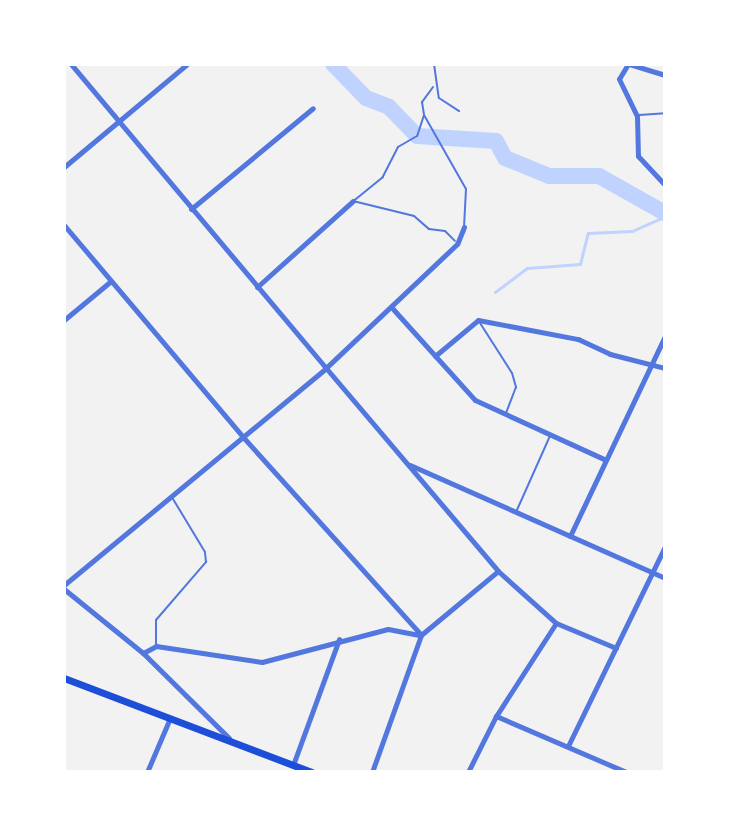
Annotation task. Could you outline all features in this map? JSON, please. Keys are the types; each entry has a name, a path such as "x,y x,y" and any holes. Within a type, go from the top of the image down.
{"main road":[{"path":"64,678 312,772"}],"street":[{"path":"71,64 116,122 498,571 556,623 616,648"},
{"path":"64,167 187,64"},
{"path":"665,75 624,67 619,79 637,116 638,156 665,185"},
{"path":"191,209 313,108"},
{"path":"257,287 353,201"},
{"path":"64,225 243,437 421,635"},
{"path":"229,738 143,653 64,587 393,309 457,244 464,227"},
{"path":"64,320 111,281"},
{"path":"393,309 475,400 604,459"},
{"path":"435,356 478,320 578,339 665,368"},
{"path":"570,536 665,336"},
{"path":"408,464 665,578"},
{"path":"568,746 665,546"},
{"path":"372,772 421,635 498,571"},
{"path":"468,772 496,716 556,623"},
{"path":"143,653 156,646 262,662 339,639 388,629 421,635"},
{"path":"293,765 339,639"},
{"path":"496,716 626,772"},
{"path":"147,772 171,718"}],"lane":[{"path":"434,64 433,87 439,98 459,111"},
{"path":"433,87 422,102 424,115 466,189 464,227"},
{"path":"637,116 665,113"},
{"path":"353,201 383,177 398,147 417,136 424,115"},
{"path":"353,201 414,216 429,229 445,231 457,244"},
{"path":"478,320 512,373 516,387 506,414"},
{"path":"516,512 550,435"},
{"path":"156,646 156,620 206,562 205,552 171,496"}],"waterway":[{"path":"333,64 366,98 389,107 417,136 496,141 505,158 549,176 599,176 665,213"},
{"path":"495,292 527,268 580,264 588,233 632,231 665,216"}]}
